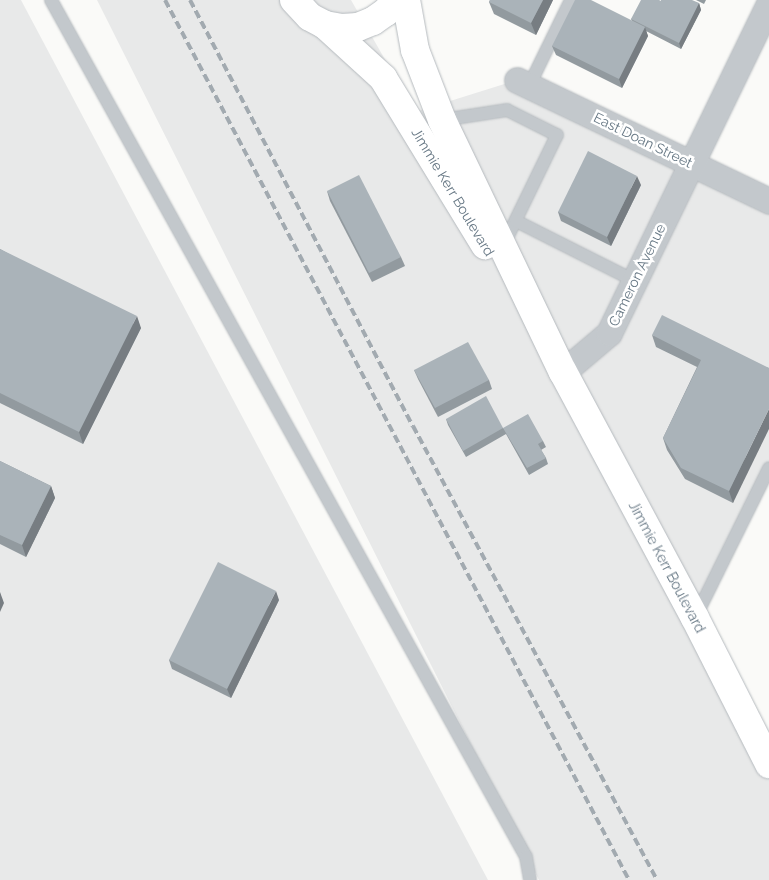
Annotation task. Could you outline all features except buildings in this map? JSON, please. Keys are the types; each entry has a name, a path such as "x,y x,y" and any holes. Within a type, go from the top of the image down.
{"main road":[{"name":"Jimmie Kerr Boulevard","path":"294,0 310,17 326,25 383,78 564,372"},
{"path":"326,25 342,28 358,27 373,21 386,12 396,0"},
{"name":"Jimmie Kerr Boulevard","path":"406,0 415,50 442,120 564,372 695,618 769,764"}],"street":[{"name":"Cameron Avenue","path":"564,372 609,333 769,4"},
{"name":"East Doan Street","path":"523,83 769,201"}],"lane":[{"path":"51,0 526,857 530,880"},
{"path":"523,83 571,0"},
{"path":"442,120 507,110 558,135 503,246"},
{"path":"516,221 635,281"},
{"path":"695,618 769,468"}],"shaded area":[{"path":"0,0 21,0 488,880 0,880"},
{"path":"97,0 351,0 415,112 517,80 769,201 769,468 695,618 769,764 769,880 539,880"}],"railway":[{"path":"165,0 629,880"},
{"path":"190,0 413,426 657,880"}]}
